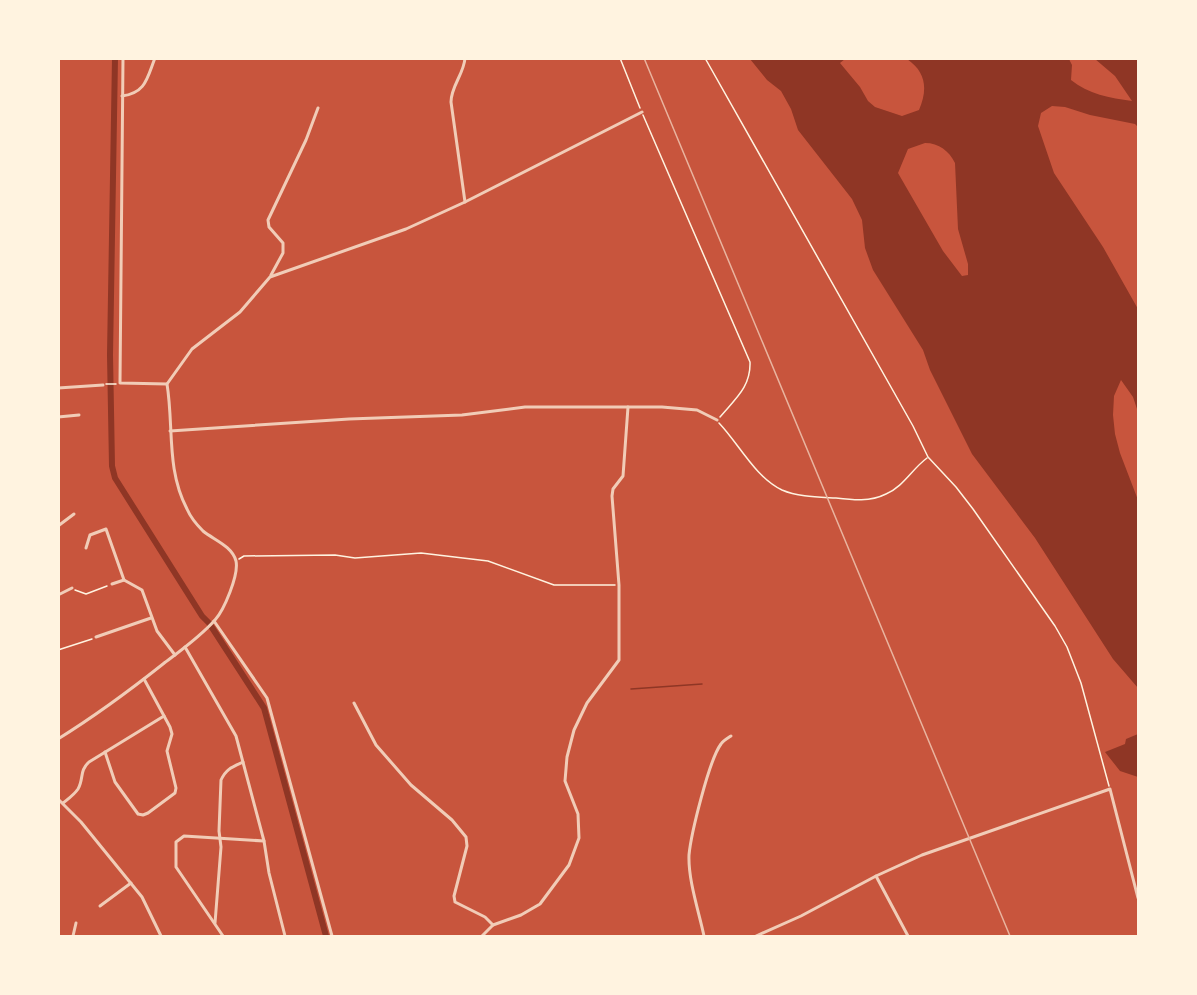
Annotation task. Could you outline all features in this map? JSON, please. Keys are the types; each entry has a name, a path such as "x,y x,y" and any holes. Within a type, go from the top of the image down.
{"street":[{"path":"123,58 120,383 167,384"},
{"path":"122,96 141,90 155,58"},
{"path":"465,58 465,64 451,94 451,102 465,201"},
{"path":"58,739 93,717 207,628 220,613 230,590 236,560 231,551 201,530 188,512 176,487 167,384 192,349 240,312 270,277 282,253 283,243 268,226 268,220 306,140 318,108"},
{"path":"270,277 406,229 642,112"},
{"path":"58,388 102,385"},
{"path":"170,431 349,419 462,416 525,407 690,409 717,420"},
{"path":"482,936 493,925 521,915 540,904 569,866 579,838 578,814 565,781 566,762 573,730 587,703 619,660 619,585 612,496 613,489 623,476 628,407"},
{"path":"58,417 79,415"},
{"path":"58,526 74,514"},
{"path":"86,548 90,535 106,529 124,580 142,590 157,631 175,655"},
{"path":"112,585 124,580"},
{"path":"58,595 72,588"},
{"path":"96,637 152,618"},
{"path":"213,622 267,698 332,936"},
{"path":"185,647 236,736 264,841 271,885 285,936"},
{"path":"105,752 115,782 134,810 143,815 172,796 176,788 167,752 172,734 144,679"},
{"path":"354,703 376,745 411,785 452,820 466,837 454,896 455,902 485,916 493,925"},
{"path":"63,803 77,790 83,767 164,716"},
{"path":"705,936 689,856 714,756 722,743 731,736"},
{"path":"215,925 221,847 221,780 229,768 243,762"},
{"path":"756,936 922,855 1110,789 1138,898"},
{"path":"58,800 81,822 131,883 148,908 161,936"},
{"path":"223,936 176,867 177,840 184,836 264,841"},
{"path":"876,876 908,936"},
{"path":"100,906 131,883"},
{"path":"73,936 76,923"}],"path":[{"path":"620,58 750,362 748,382 717,420 768,480 781,489 795,494 858,500 876,498 888,494 902,484 928,457"},
{"path":"705,58 913,426 928,457 962,494 1068,647 1081,682 1110,789"},
{"path":"108,384 113,384"},
{"path":"236,560 244,556 335,555 356,558 421,553 488,561 554,585 619,585"},
{"path":"72,588 86,594 112,585"},
{"path":"58,650 96,637"}],"shaded area":[{"path":"750,59 845,59 840,63 860,87 868,101 875,107 902,116 919,110 924,95 922,75 907,59 1069,59 1072,65 1071,80 1078,85 1100,95 1132,101 1115,76 1095,59 1138,59 1138,127 1135,124 1052,106 1041,113 1038,126 1054,173 1103,247 1138,309 1138,412 1133,397 1121,380 1114,396 1113,415 1120,453 1138,500 1138,688 1113,659 1035,538 972,454 930,370 923,350 873,270 865,248 862,220 852,199 798,130 791,109 781,91 767,80","holes":["925,143 943,148 955,163 958,229 968,264 968,275 962,276 943,251 898,173 908,149"]},
{"path":"1138,734 1138,777 1120,771 1105,752 1125,744 1126,739"}],"waterway":[{"path":"115,58 110,355 112,466 115,478 202,616 209,623 264,708 326,936"},
{"path":"631,689 702,684"}],"railway":[{"path":"644,58 1010,936"}]}
